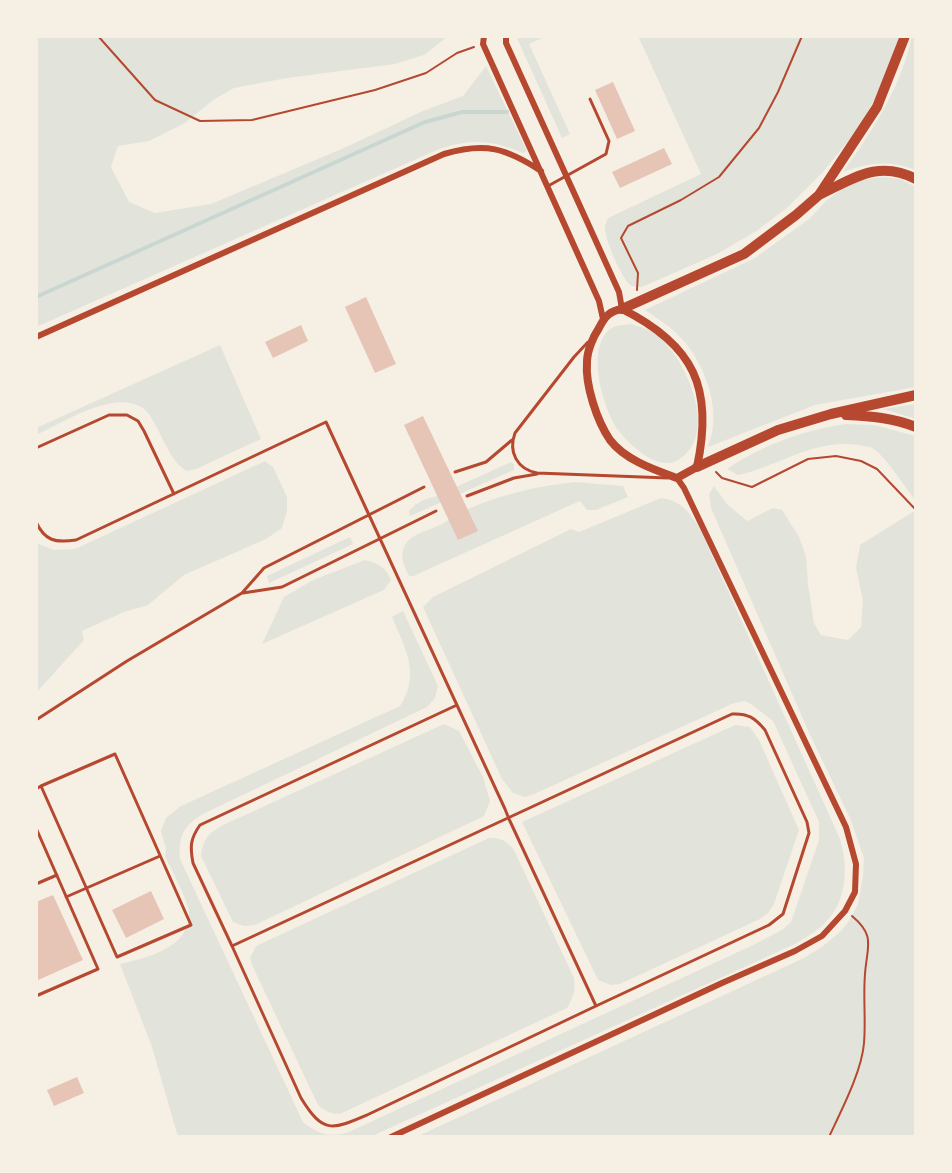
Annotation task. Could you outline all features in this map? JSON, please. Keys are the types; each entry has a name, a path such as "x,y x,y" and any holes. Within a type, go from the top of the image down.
{"highway":[{"path":"622,309 744,255 819,195 877,107 905,36"},
{"path":"819,195 870,171 902,172 916,179"},
{"path":"702,465 778,430 831,414 916,395"},
{"path":"831,414 878,416 900,420 916,427"}],"street":[{"path":"506,36 506,43 565,177 619,292 622,309"},
{"path":"483,40 599,301 603,319"},
{"path":"36,337 444,154 467,147 492,148 525,160 541,171"},
{"path":"391,1137 795,951 822,936 845,910 855,892 856,864 846,827 684,488 677,478 640,465 611,441 592,402 586,361 594,336 603,319 611,311 622,309 648,321 675,343 695,375 704,406 702,465 677,478"}],"lane":[{"path":"548,186 606,154 609,148 609,141 590,99"},
{"path":"455,472 486,462 513,438 574,357 594,336"},
{"path":"36,448 109,415 127,415 138,421 144,431 174,494"},
{"path":"36,522 41,533 47,538 63,542 75,540 326,422 596,1006"},
{"path":"513,438 512,449 519,464 530,472 677,478"},
{"path":"467,496 514,478 542,473"},
{"path":"36,720 242,593 264,568 424,487"},
{"path":"242,593 282,587 436,511"},
{"path":"232,946 464,838 510,819 732,714 749,715 765,730 807,822 809,833 783,914 769,925 367,1115 340,1126 320,1123 312,1116 302,1098 193,863 190,848 192,836 200,825 457,705"},
{"path":"36,789 41,786 115,754 191,925 117,957 41,786"},
{"path":"36,828 98,969 36,996"},
{"path":"66,897 160,856"},
{"path":"36,885 57,875"}],"path":[{"path":"98,36 155,99 200,121 252,120 375,90 426,73 483,40"},
{"path":"636,302 638,273 621,238 628,226 681,200 719,177 759,128 778,92 802,36"},
{"path":"702,465 722,478 752,487 808,459 836,456 861,461 877,469 916,510"},
{"path":"829,1137 850,1091 864,1045 868,942 865,927 845,910"}],"shaded area":[{"path":"36,36 448,36 424,55 395,64 287,78 234,88 213,100 185,123 149,141 118,146 111,167 129,202 155,213 211,204 344,148 423,111 463,96 486,66 527,151 523,153 501,145 481,142 437,150 36,327"},
{"path":"516,36 546,36 529,44 570,134 562,138"},
{"path":"638,36 900,36 880,88 861,125 823,172 788,207 758,230 717,254 642,287 629,284 618,265 605,232 608,218 701,174"},
{"path":"912,36 916,36 916,170 879,163 843,172 885,107 901,73"},
{"path":"882,177 900,179 916,187 916,387 815,405 708,447 712,430 712,401 701,367 689,347 678,335 645,310 755,258 809,219 839,191 862,180"},
{"path":"630,324 652,332 670,348 680,363 695,398 698,417 697,434 690,449 678,460 670,463 653,460 629,443 612,420 602,393 599,378 599,348 604,336 614,327"},
{"path":"220,345 261,439 187,471 171,454 148,413 137,405 126,402 113,403 86,411 36,435 36,428"},
{"path":"916,404 916,419 883,409"},
{"path":"846,424 874,425 916,436 916,501 883,457 867,446 827,445 738,475 727,469 740,460 784,440 815,430"},
{"path":"265,461 273,467 287,497 287,511 282,528 266,539 184,575 148,605 124,612 82,631 84,640 36,693 36,543 54,550 75,549"},
{"path":"511,462 514,464 514,470 410,516 409,511 420,502"},
{"path":"575,482 623,486 628,497 596,510 587,510 580,501 409,576 402,553 408,541 416,535 468,509 494,499 534,488"},
{"path":"714,486 727,504 747,521 773,508 782,510 799,537 806,556 814,623 821,635 848,640 861,627 863,601 856,568 860,545 916,510 916,1137 416,1137 804,958 841,931 858,904 864,858 850,818 810,735 711,508 709,494"},
{"path":"661,498 681,506 696,522 840,839 844,862 844,886 837,907 830,917 819,929 795,944 370,1137 178,1137 152,1047 120,964 165,949 175,943 188,924 189,912 183,892 165,856 166,849 161,831 166,818 181,806 400,706 406,694 410,672 406,651 392,617 403,611 438,686 435,698 427,707 205,813 192,821 184,831 180,843 180,859 303,1122 324,1134 336,1135 349,1132 751,946 782,930 791,922 819,840 819,822 773,721 751,704 744,701 734,703 525,797 513,793 502,779 423,607 433,597 571,529 579,532"},
{"path":"350,537 353,544 269,583 267,576"},
{"path":"365,560 378,564 387,572 391,580 384,590 262,644 284,597 313,580"},
{"path":"444,724 459,731 483,777 490,801 484,816 255,925 244,926 233,922 201,856 203,845 209,835 221,826"},
{"path":"735,725 750,727 759,740 799,830 774,904 760,919 620,984 611,985 598,980 522,822"},
{"path":"489,838 503,840 514,850 574,978 574,994 567,1008 340,1114 325,1110 318,1105 252,965 250,958 256,946"}],"building":[{"path":"613,82 635,131 617,139 595,90"},
{"path":"664,148 672,164 620,188 612,172"},
{"path":"366,297 396,364 375,373 345,307"},
{"path":"301,325 308,341 273,358 265,342"},
{"path":"423,416 478,531 458,540 404,425"},
{"path":"151,891 164,919 126,938 112,910"},
{"path":"53,895 83,960 36,981 36,902"},
{"path":"77,1077 84,1093 54,1106 47,1090"}],"waterway":[{"path":"36,297 425,122 462,112 507,112"}]}
